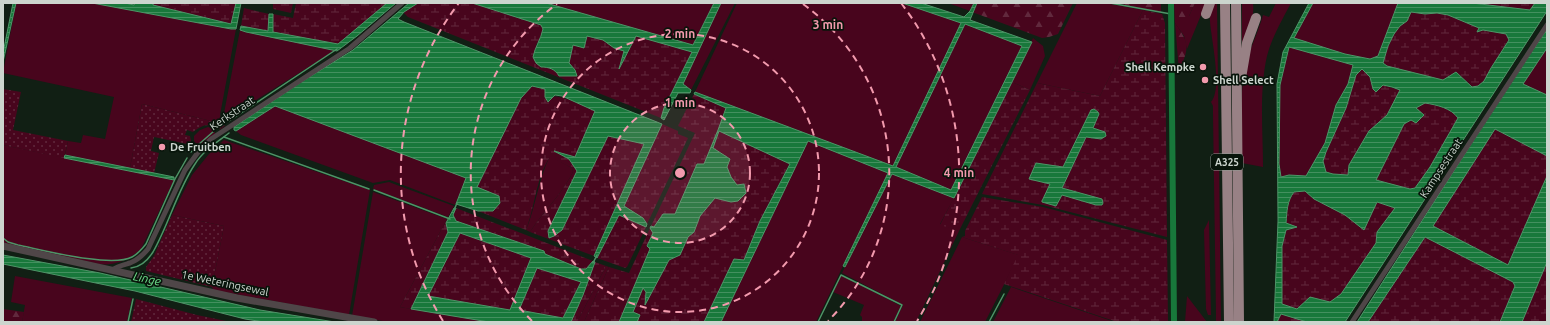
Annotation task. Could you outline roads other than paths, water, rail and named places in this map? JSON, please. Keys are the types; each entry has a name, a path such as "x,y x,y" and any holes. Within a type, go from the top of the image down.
{"highway":[{"path":"1206,14 1210,3"},
{"name":"A325","path":"1225,3 1229,322"},
{"name":"A325","path":"1236,3 1239,322"},
{"path":"1237,102 1247,42 1256,18"}],"street":[{"name":"Kerkstraat","path":"112,270 118,266 130,263 140,257 148,249 184,170 211,139 350,48 402,3"},
{"name":"Kampsestraat","path":"1352,322 1547,25"},
{"name":"1e Weteringsewal","path":"3,246 8,249 112,270 237,298 374,322"}],"waterway":[{"path":"1110,3 1171,14"},
{"path":"1171,3 1174,322"},
{"path":"229,121 337,49"},
{"path":"219,127 223,125"},
{"path":"198,145 214,131"},
{"name":"Linge","path":"131,268 144,263 153,252 183,185 198,159 210,147 229,133"},
{"path":"224,137 369,189"},
{"path":"191,152 195,149"},
{"path":"3,238 8,242 18,245 76,257 109,260 122,260 132,257 146,244 175,179 187,158"},
{"path":"374,190 450,219"},
{"path":"454,210 457,203"},
{"path":"593,263 597,255"},
{"path":"818,322 841,275 902,305 894,322"},
{"path":"989,322 1004,294"},
{"path":"128,322 133,299"}],"place":[{"name":"Shell Kempke","path":"1203,67"},
{"name":"Shell Select","path":"1205,80"},
{"name":"De Fruitben","path":"162,147"}]}
